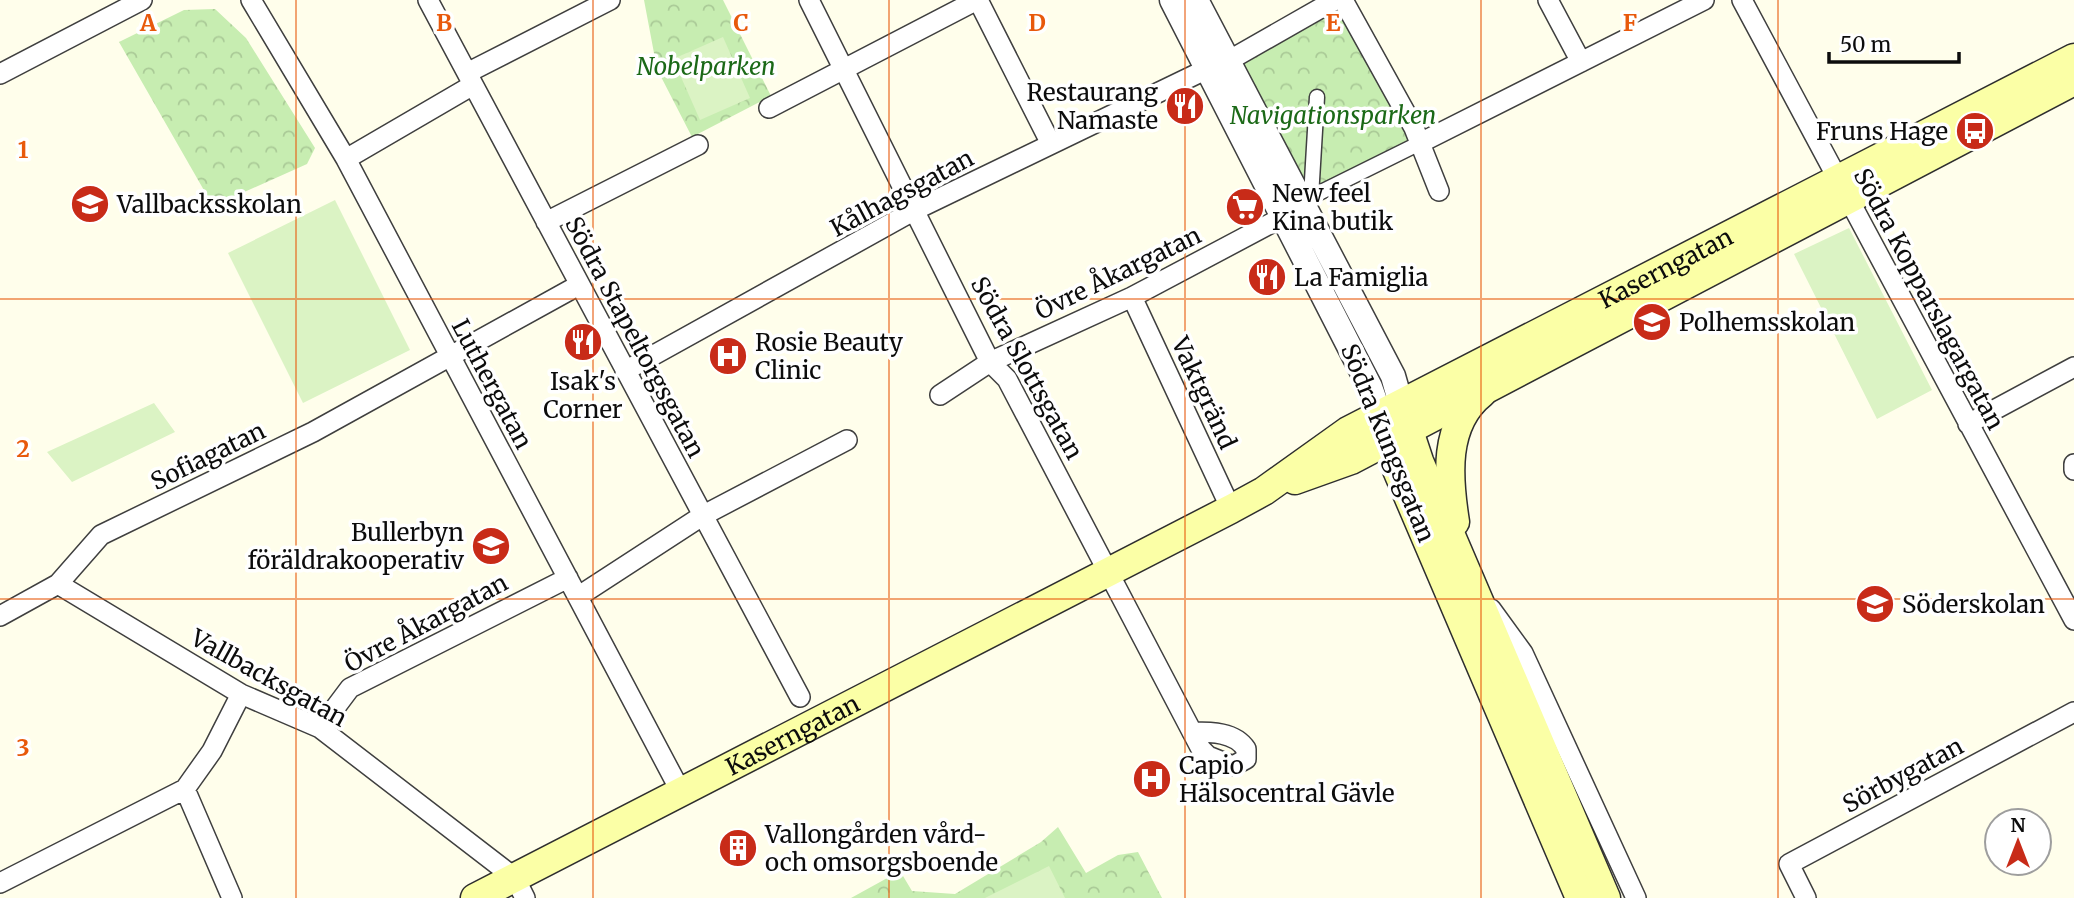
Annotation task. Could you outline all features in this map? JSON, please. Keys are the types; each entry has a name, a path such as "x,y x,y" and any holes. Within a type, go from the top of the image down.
{"main road":[{"name":"Kaserngatan","path":"475,898 520,888 682,794 1231,509 1264,491 1348,431 1394,422 1497,381 2074,58"},
{"name":"Kaserngatan","path":"1394,422 1842,189 2074,80"},
{"path":"1471,582 1451,494 1451,448 1468,408 1497,381"},
{"name":"Södra Kungsgatan","path":"1394,422 1471,582 1606,898"},
{"name":"Södra Kungsgatan","path":"1394,422 1397,470 1580,898"}],"street":[{"path":"0,74 142,0"},
{"name":"Luthergatan","path":"251,0 346,159 682,794"},
{"name":"Södra Stapeltorgsgatan","path":"428,0 800,697"},
{"path":"346,159 470,79 610,0"},
{"name":"Södra Slottsgatan","path":"810,0 990,362 1007,379 1109,571"},
{"path":"769,108 977,0 1051,144"},
{"name":"Södra Kungsgatan","path":"1172,0 1218,65 1392,376 1394,422"},
{"name":"Södra Kungsgatan","path":"1196,0 1218,65 1283,217 1370,387 1394,422"},
{"name":"Kålhagsgatan","path":"625,371 915,210 1218,65 1335,0"},
{"path":"1343,0 1420,143 1438,191"},
{"path":"1548,0 1581,62"},
{"path":"1317,97 1311,197 1704,0"},
{"name":"Södra Kopparslagargatan","path":"1742,0 2074,620"},
{"path":"546,222 698,145"},
{"name":"Övre Åkargatan","path":"940,395 990,362 1132,297 1283,217"},
{"name":"Sofiagatan","path":"0,615 58,584 101,535 313,432 579,285"},
{"name":"Vaktgränd","path":"1132,297 1231,509"},
{"path":"1968,424 2074,367"},
{"path":"579,596 702,516 847,440"},
{"path":"2074,464 2074,470"},
{"path":"1109,571 1192,732"},
{"name":"Övre Åkargatan","path":"320,728 350,688 568,578"},
{"name":"Södra Kungsgatan","path":"1471,582 1523,653 1636,898"},
{"name":"Vallbacksgatan","path":"58,584 241,694 320,728 520,888"},
{"path":"0,883 185,789 212,751 241,694"},
{"name":"Sörbygatan","path":"1806,898 1789,864 2074,712"},
{"path":"185,789 232,898"}],"green space":[{"name":"Nobelparken","path":"644,0 723,0 771,96 692,137 657,69"},
{"name":"Navigationsparken","path":"1335,0 1416,145 1311,197 1236,57"},
{"path":"215,9 246,38 315,148 307,164 213,206 119,42 184,10"},
{"path":"723,37 750,98 700,120 673,59"},
{"path":"335,200 410,350 303,403 228,253"},
{"path":"1849,228 1932,390 1877,419 1794,254"},
{"path":"154,403 175,432 72,482 47,452"},
{"path":"1058,827 1086,873 1118,855 1138,852 1162,898 851,898 900,871 912,891 955,894 1041,842"},
{"path":"1049,866 1065,898 985,898"}],"place":[{"name":"Restaurang Namaste","path":"1185,106"},
{"name":"Fruns Hage","path":"1975,131"},
{"name":"Vallbacksskolan","path":"90,204"},
{"name":"New feel Kina butik","path":"1245,207"},
{"name":"La Famiglia","path":"1267,277"},
{"name":"Polhemsskolan","path":"1652,322"},
{"name":"Isak's Corner","path":"583,342"},
{"name":"Rosie Beauty Clinic","path":"728,356"},
{"name":"Bullerbyn föräldrakooperativ","path":"491,546"},
{"name":"Söderskolan","path":"1875,604"},
{"name":"Capio Hälsocentral Gävle","path":"1152,779"},
{"name":"Vallongården vård- och omsorgsboende","path":"738,848"}]}
